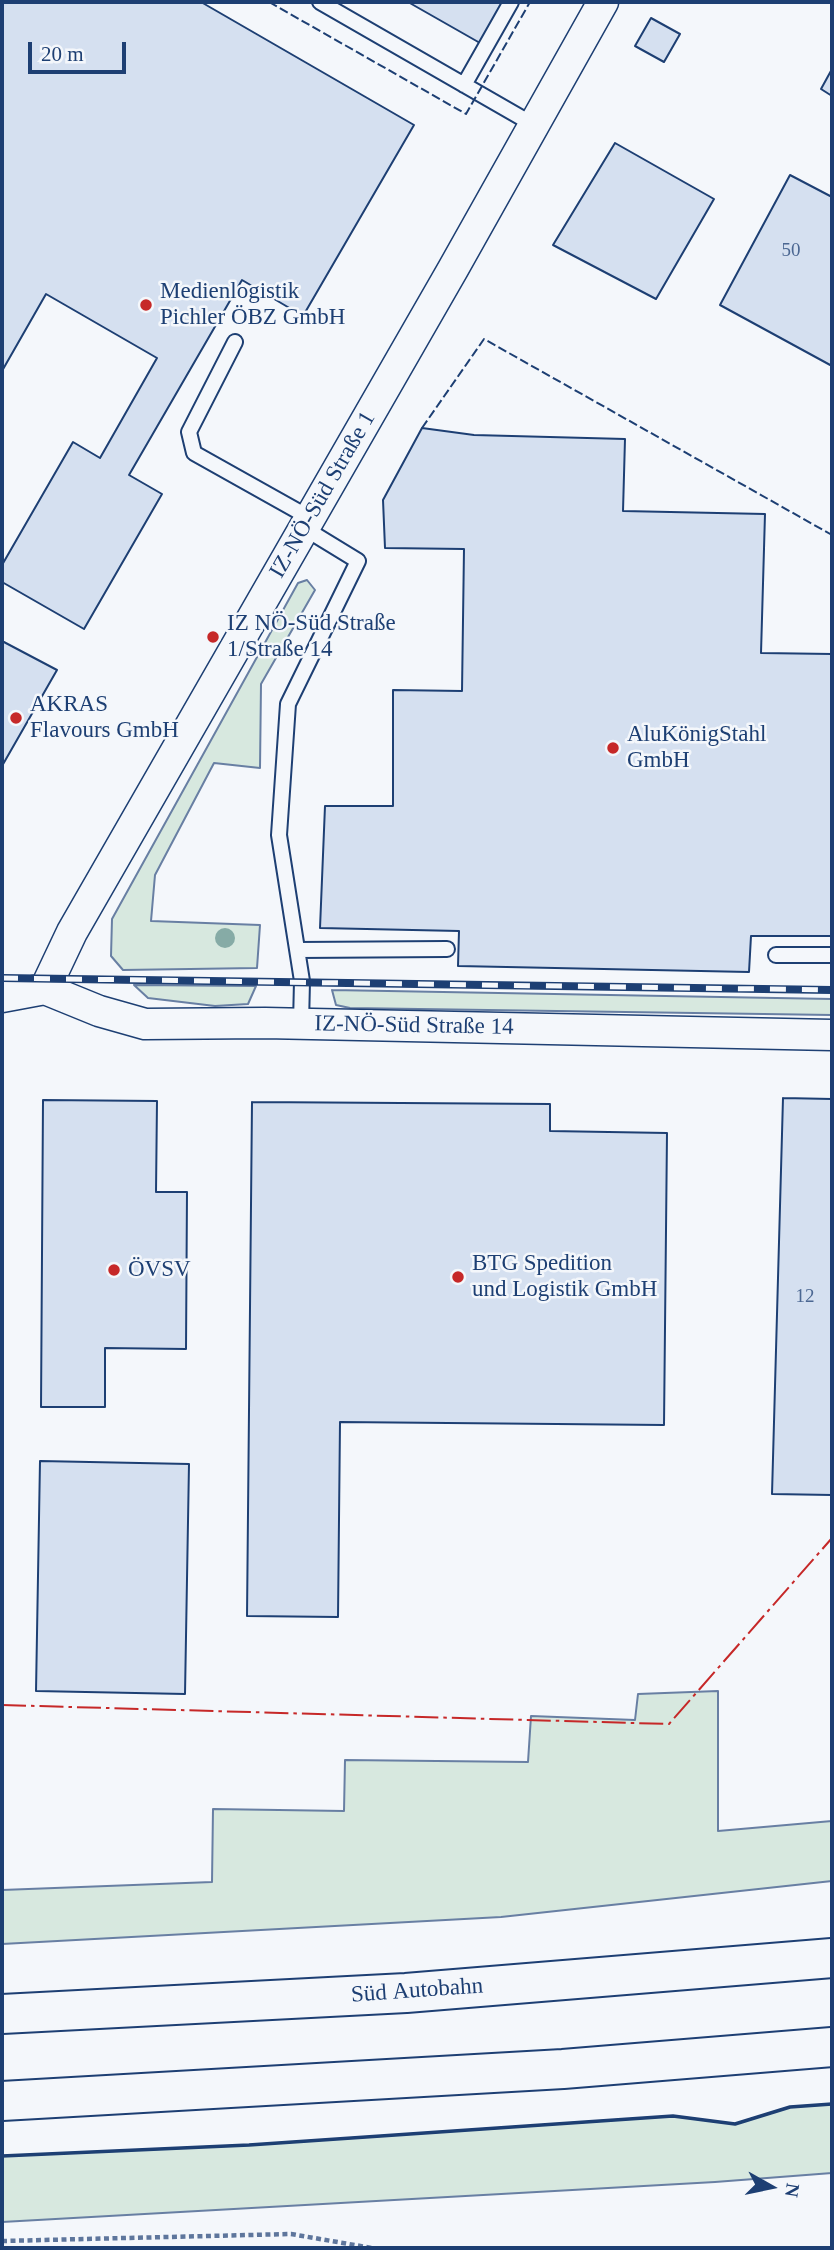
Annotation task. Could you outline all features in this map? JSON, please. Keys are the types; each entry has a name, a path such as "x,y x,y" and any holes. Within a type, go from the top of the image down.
{"highway":[{"name":"Süd Autobahn","path":"2,2014 406,1993 832,1958"},
{"path":"2,2101 564,2069 832,2047"}],"street":[{"name":"IZ-NÖ-Süd Straße 1","path":"45,989 72,932 603,2"},
{"path":"2,998 45,989"},
{"name":"IZ-NÖ-Süd Straße 14","path":"45,989 99,1011 145,1024 301,1024 832,1034"}],"lane":[{"path":"320,2 534,125"},
{"path":"464,85 511,2"},
{"path":"235,342 189,432 194,453 307,523 358,561 288,704 279,835 302,981 301,1024"},
{"path":"298,950 447,950"},
{"path":"776,955 832,955"}],"path":[{"path":"2,2241 291,2234 372,2248"}],"shaded area":[{"path":"307,580 315,590 261,684 260,768 214,763 155,875 151,921 260,925 257,968 123,970 111,956 112,919 298,583"},
{"path":"134,985 256,986 248,1004 215,1006 148,998"},
{"path":"332,990 832,999 832,1015 350,1008 336,1005"},
{"path":"718,1691 718,1831 832,1821 832,1881 501,1917 2,1944 2,1890 212,1882 213,1809 344,1811 345,1760 528,1762 531,1716 635,1720 638,1694"},
{"path":"832,2104 832,2173 2,2222 2,2156 249,2145 673,2116 735,2124 790,2107"}],"building":[{"name":"Medienlogistik Pichler ÖBZ GmbH","path":"2,2 201,2 414,125 303,316 242,280 129,475 162,494 84,629 2,582 2,565 73,442 100,458 157,358 46,294 2,371"},
{"path":"408,2 504,2 480,43"},
{"path":"651,18 680,34 664,62 635,46"},
{"path":"832,69 832,96 821,89"},
{"path":"615,143 714,199 656,299 553,245"},
{"path":"790,175 832,197 832,366 720,305"},
{"name":"AluKönigStahl GmbH","path":"422,428 474,435 625,439 623,511 765,514 761,653 832,654 832,936 751,936 749,972 458,966 459,931 320,928 325,806 393,806 393,690 462,691 464,549 385,548 383,500"},
{"name":"AKRAS Flavours GmbH","path":"2,641 57,670 2,766"},
{"path":"783,1098 832,1099 832,1495 772,1494"},
{"name":"ÖVSV","path":"43,1100 157,1101 156,1192 187,1192 186,1349 105,1348 105,1407 41,1407"},
{"name":"BTG Spedition und Logistik GmbH","path":"252,1102 550,1104 550,1131 667,1133 664,1425 340,1422 338,1617 247,1616"},
{"path":"40,1461 189,1464 185,1694 36,1691"}],"railway":[{"path":"2,978 832,990"}],"fence":[{"path":"269,2 466,114 530,2"},
{"path":"422,428 484,339 832,535"}],"wall":[{"path":"2,2156 249,2145 673,2116 735,2124 790,2107 832,2104"}],"power":[{"path":"2,1705 669,1724 832,1538"}],"place":[{"name":"Medienlogistik Pichler ÖBZ GmbH","path":"146,305"},
{"name":"IZ NÖ-Süd Straße 1/Straße 14","path":"213,637"},
{"name":"AKRAS Flavours GmbH","path":"16,718"},
{"name":"AluKönigStahl GmbH","path":"613,748"},
{"name":"ÖVSV","path":"114,1270"},
{"name":"BTG Spedition und Logistik GmbH","path":"458,1277"}]}
